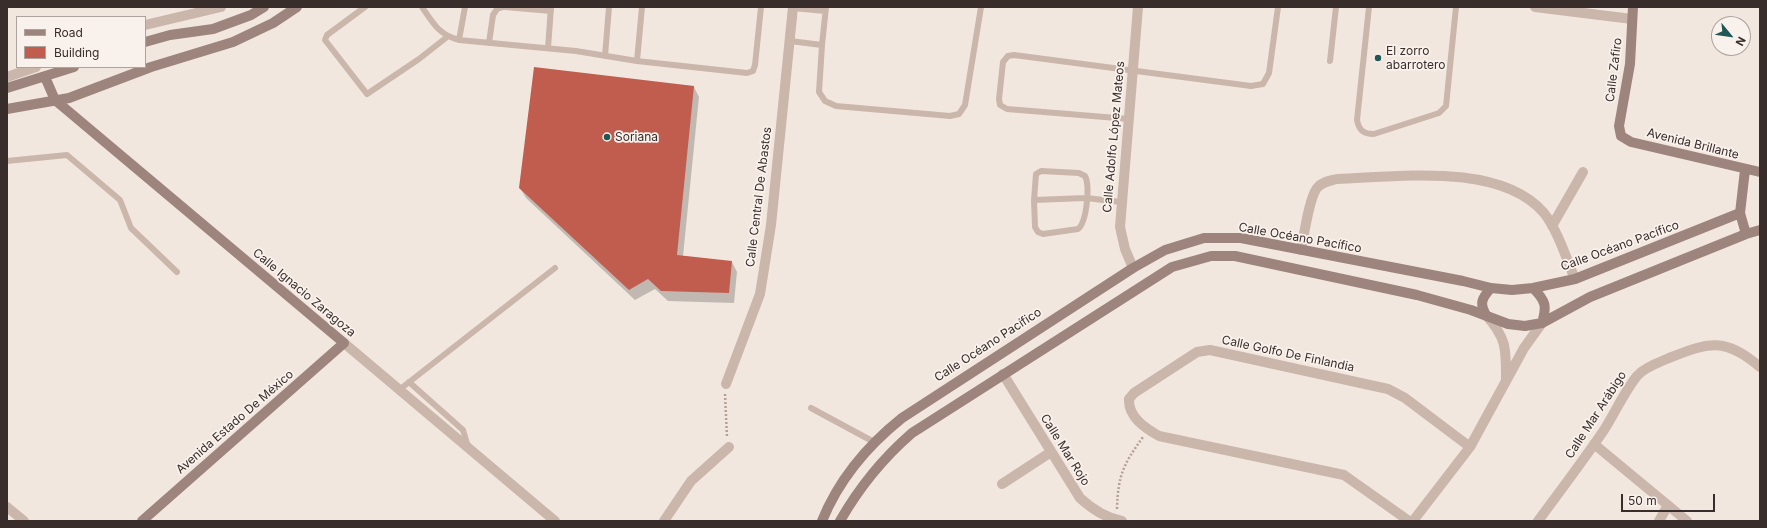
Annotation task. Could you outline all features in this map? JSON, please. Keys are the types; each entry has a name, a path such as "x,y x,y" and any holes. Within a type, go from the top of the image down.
{"street":[{"path":"146,25 221,7"},
{"path":"146,42 170,35 213,29 251,15 264,7"},
{"path":"7,109 69,98 151,67 233,42 273,23 297,7"},
{"name":"Calle Central De Abastos","path":"726,384 760,294 771,225 793,7"},
{"name":"Calle Adolfo López Mateos","path":"1133,268 1125,249 1120,227 1138,7"},
{"path":"1535,7 1632,19"},
{"name":"Calle Zafiro","path":"1621,136 1619,126 1630,64 1632,7"},
{"path":"7,77 33,68"},
{"path":"7,88 71,68"},
{"name":"Calle Ignacio Zaragoza","path":"45,77 54,100 469,448 549,520"},
{"name":"Avenida Brillante","path":"1621,136 1631,142 1745,170 1760,172"},
{"path":"1745,170 1740,213 1746,234"},
{"path":"1552,226 1583,172"},
{"path":"1301,250 1312,198 1317,188 1325,182 1337,179 1450,175 1475,178 1501,186 1529,200 1544,213 1552,226 1575,279"},
{"name":"Calle Océano Pacífico","path":"822,521 827,507 845,476 874,442 902,418 1133,268 1165,250 1204,238 1241,238 1463,281 1491,288 1512,290 1534,288 1575,279 1740,213"},
{"path":"840,521 855,494 873,471 891,451 912,433 1172,267 1211,256 1234,256 1417,295 1486,314 1508,324 1525,326 1542,323 1590,297 1746,234 1760,230"},
{"path":"1491,288 1481,300 1481,306 1505,342 1506,382"},
{"path":"1413,521 1470,447 1524,348 1542,323 1545,304 1541,296 1534,288"},
{"name":"Avenida Estado De México","path":"142,521 344,343"},
{"name":"Calle Mar Arábigo","path":"1538,521 1594,444 1638,375 1649,366 1696,348 1714,345 1731,348 1748,357 1760,367"},
{"name":"Calle Golfo De Finlandia","path":"1409,521 1344,475 1159,436 1141,426 1128,406 1129,399 1134,393 1197,352 1210,350 1388,389 1405,398 1470,447"},
{"name":"Calle Mar Rojo","path":"1003,374 1080,498 1089,507 1119,520"},
{"path":"1594,444 1687,521"},
{"path":"664,521 691,481 729,447"},
{"path":"1002,484 1051,452"},
{"path":"1659,521 1668,505"},
{"path":"7,507 24,521"}],"lane":[{"path":"365,7 327,34 325,40 367,94 419,59 447,37"},
{"path":"422,7 438,30 447,37 459,40 548,48 637,61 747,73 753,71 755,65 761,7"},
{"path":"459,40 465,7"},
{"path":"489,43 493,15 497,9 504,7 551,9 548,48"},
{"path":"605,56 609,7"},
{"path":"637,61 642,7"},
{"path":"793,7 826,9 819,92 825,101 836,106 950,116 960,114 965,105 981,7"},
{"path":"1129,119 1007,109 1000,105 999,100 1003,62 1008,56 1014,55 1251,86 1262,84 1269,73 1278,7"},
{"path":"1330,61 1336,7"},
{"path":"1369,7 1357,120 1359,128 1365,134 1374,134 1438,113 1446,106 1456,7"},
{"path":"790,41 822,45"},
{"path":"7,162 67,155 120,200 131,228 177,272"},
{"path":"1041,171 1079,173 1085,176 1087,180 1084,220 1082,226 1078,229 1043,234 1038,232 1035,227 1034,200 1034,179 1036,174 1041,171"},
{"path":"1034,200 1086,198 1121,202"},
{"path":"399,390 555,268"},
{"path":"409,382 463,430 469,448"},
{"path":"810,408 874,442"}],"path":[{"path":"726,384 725,426 729,447"},
{"path":"1119,520 1118,484 1123,468 1148,430"}],"building":[{"name":"Soriana","path":"534,67 694,86 677,255 732,261 729,293 661,291 648,279 629,290 519,188"}],"place":[{"name":"El zorro abarrotero","path":"1378,58"},
{"name":"Soriana","path":"607,137"}]}
